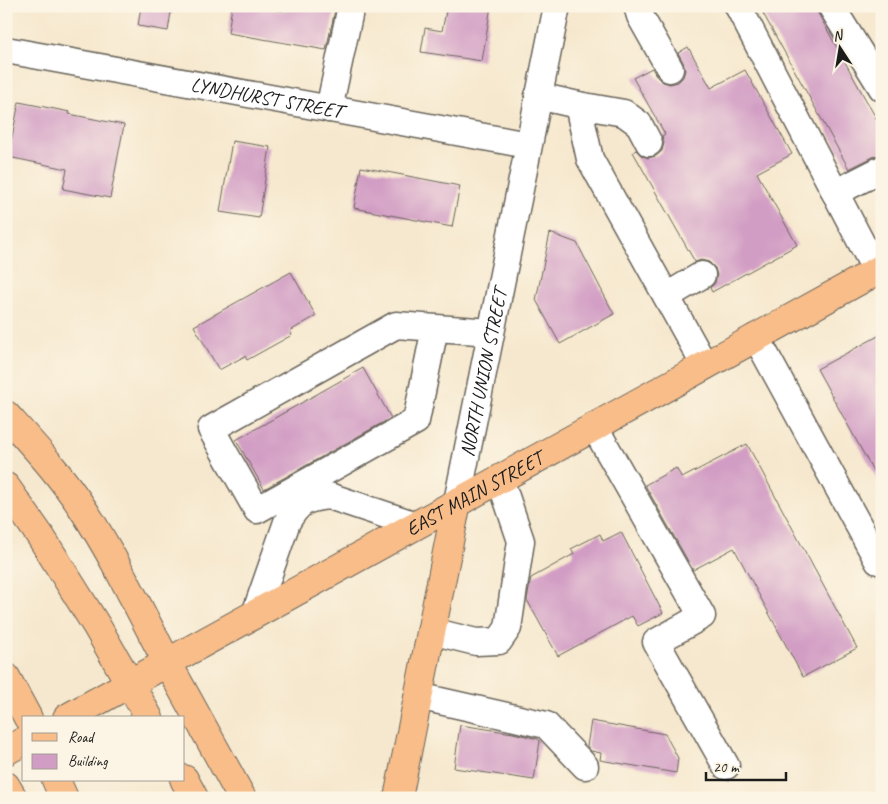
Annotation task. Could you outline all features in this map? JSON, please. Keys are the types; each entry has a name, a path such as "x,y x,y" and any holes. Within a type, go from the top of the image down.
{"main road":[{"name":"EAST MAIN STREET","path":"70,716 879,269"},
{"path":"6,415 58,475 83,509 113,560 242,798"},
{"path":"6,488 46,545 96,625 148,716"},
{"name":"NORTH UNION STREET","path":"398,798 457,502"},
{"path":"6,676 27,716"},
{"path":"6,751 22,742"},
{"path":"185,781 194,798"},
{"path":"57,782 64,798"},
{"path":"6,786 13,798"}],"street":[{"path":"330,109 351,6"},
{"name":"NORTH UNION STREET","path":"457,502 557,6"},
{"path":"637,6 640,16 670,69"},
{"path":"738,6 836,193 879,269"},
{"path":"831,6 882,88"},
{"name":"LYNDHURST STREET","path":"6,50 528,145"},
{"path":"538,96 624,113 639,124 649,143"},
{"path":"578,104 590,158 705,366"},
{"path":"836,193 882,169"},
{"path":"666,296 702,275"},
{"path":"435,328 416,421 301,494 257,510 211,430 396,325 491,332"},
{"path":"756,337 878,561 882,562"},
{"path":"594,426 702,616 656,642 726,766"},
{"path":"431,631 476,642 499,641 508,628 520,541 500,478"},
{"path":"301,494 314,497 329,496 416,525"},
{"path":"255,614 287,522 301,494"},
{"path":"418,696 546,725 586,766"}],"building":[{"path":"141,6 172,6 168,31 138,26"},
{"path":"232,6 249,6 283,11 284,6 336,6 326,50 228,33"},
{"path":"447,6 491,6 482,61 421,52 425,28 442,31"},
{"path":"759,6 814,6 882,129 882,154 849,169"},
{"path":"688,47 711,88 745,70 792,154 757,173 797,245 712,292 710,288 715,283 717,275 715,268 709,262 701,260 695,262 633,152 636,150 648,158 656,156 662,151 664,143 662,136 665,134 633,78 652,68 657,77 663,82 670,84 678,82 683,77 685,70 678,53"},
{"path":"19,102 124,125 110,198 63,189 67,169 8,157"},
{"path":"232,141 270,147 259,218 220,212"},
{"path":"361,167 460,186 452,227 354,208"},
{"path":"550,233 577,243 614,314 560,344 536,300"},
{"path":"291,272 316,316 290,331 292,335 247,360 245,356 219,370 194,326"},
{"path":"882,334 882,487 817,369"},
{"path":"363,368 391,418 264,489 236,440"},
{"path":"747,444 857,648 803,677 734,548 693,570 645,485 676,468 682,478"},
{"path":"621,532 663,613 638,626 632,616 558,656 527,600 531,578 574,554 571,549 600,534 603,541"},
{"path":"591,721 665,734 678,758 676,773 600,760 601,753 591,751 587,746"},
{"path":"460,725 538,739 540,741 534,780 454,768"}]}
